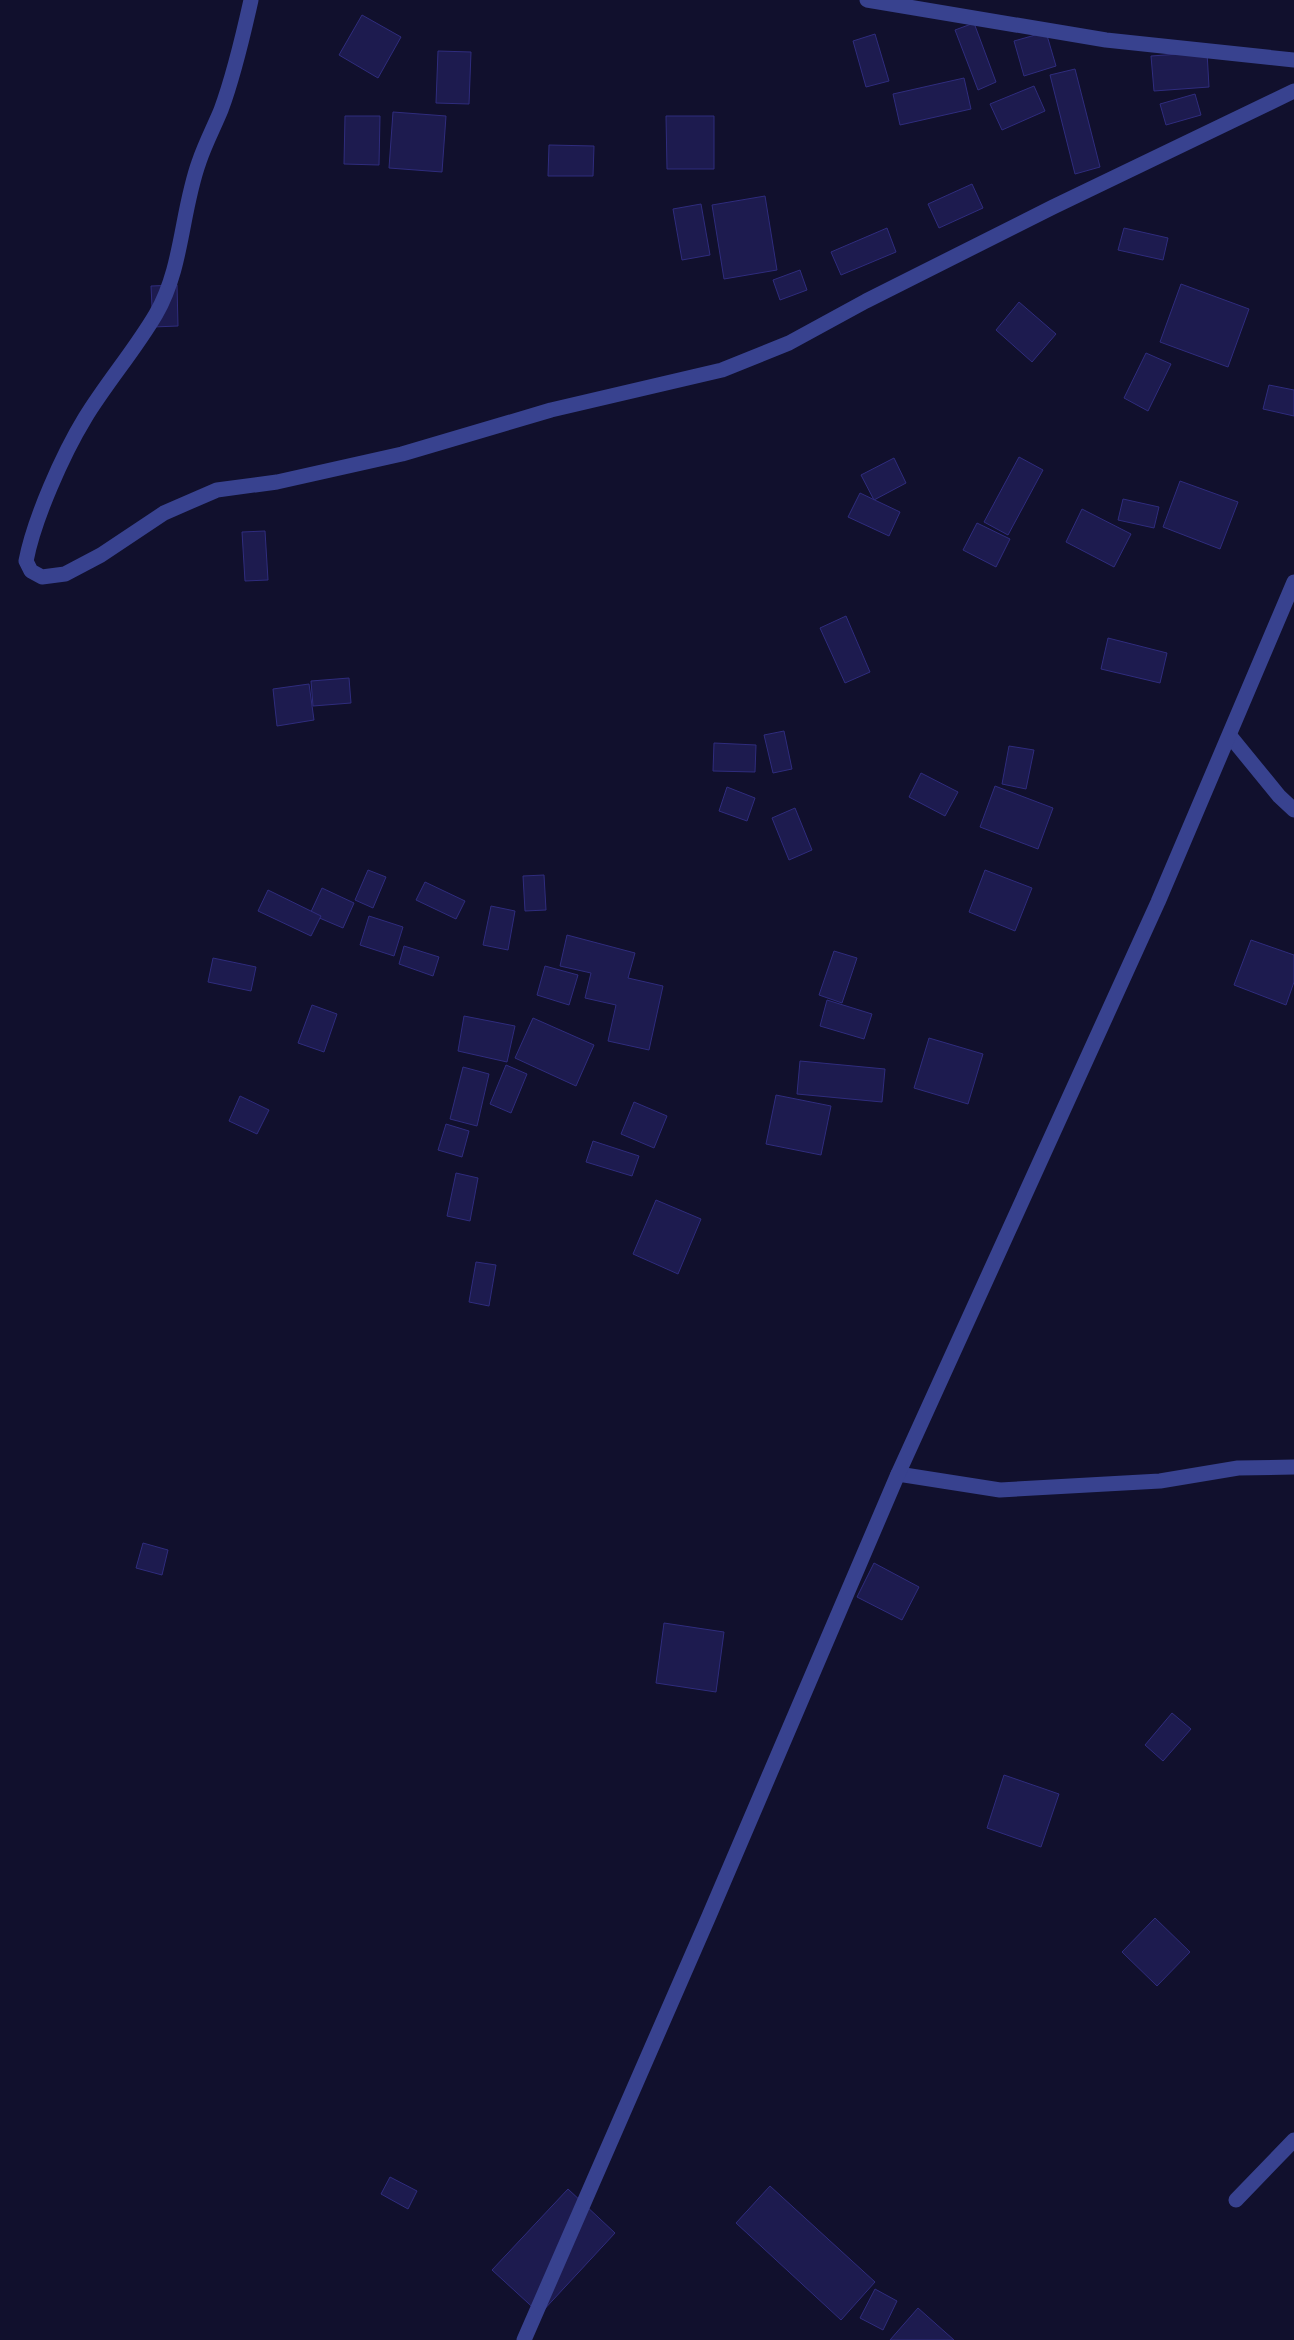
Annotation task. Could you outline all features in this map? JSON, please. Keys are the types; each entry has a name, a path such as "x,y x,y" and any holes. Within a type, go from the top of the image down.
{"street":[{"path":"251,0 221,108 199,162 186,207 178,256 170,286 156,315 85,418 62,461 40,516 26,561 31,571 42,577 65,574 100,555 164,513 217,490 277,482 402,454 551,410 722,370 789,343 866,301 1053,207 1294,91"},
{"path":"868,0 1106,40 1294,60"},
{"path":"524,2340 717,1898 898,1474 1158,902 1294,582"},
{"path":"1230,736 1279,796 1294,810"},
{"path":"898,1474 1000,1490 1160,1480 1238,1468 1294,1467"},
{"path":"1236,2200 1294,2140"}],"building":[{"path":"362,15 401,37 378,78 339,55"},
{"path":"974,23 996,82 978,90 955,30"},
{"path":"1046,32 1056,66 1024,76 1014,41"},
{"path":"875,34 889,81 866,87 853,41"},
{"path":"438,51 471,52 469,104 436,103"},
{"path":"1207,52 1209,87 1154,91 1151,56"},
{"path":"1075,69 1100,167 1075,174 1050,75"},
{"path":"964,78 971,109 900,125 893,94"},
{"path":"1034,86 1045,111 1002,130 990,104"},
{"path":"1195,94 1201,115 1166,125 1160,104"},
{"path":"393,112 446,116 442,172 389,168"},
{"path":"345,116 380,116 379,165 344,164"},
{"path":"666,116 714,116 714,169 667,169"},
{"path":"549,145 594,146 593,176 548,176"},
{"path":"972,184 983,208 939,228 928,204"},
{"path":"765,196 777,270 724,279 712,205"},
{"path":"701,204 710,255 682,260 673,209"},
{"path":"887,228 896,252 841,275 831,252"},
{"path":"1124,228 1168,238 1163,260 1118,250"},
{"path":"800,270 807,290 780,300 773,280"},
{"path":"1181,284 1249,309 1228,367 1160,342"},
{"path":"177,285 178,326 153,327 151,286"},
{"path":"1019,302 1056,334 1032,362 996,330"},
{"path":"1146,353 1171,364 1148,411 1124,398"},
{"path":"1269,385 1294,390 1294,416 1263,409"},
{"path":"1019,457 1043,470 1008,535 984,522"},
{"path":"894,458 906,483 874,500 861,475"},
{"path":"1180,481 1238,502 1220,549 1163,527"},
{"path":"860,493 900,512 889,536 848,517"},
{"path":"1123,499 1159,507 1154,528 1118,520"},
{"path":"1082,509 1131,534 1114,567 1066,542"},
{"path":"977,523 1010,539 996,567 963,550"},
{"path":"265,531 268,580 245,581 242,532"},
{"path":"846,616 870,672 845,683 820,628"},
{"path":"1108,638 1167,653 1160,683 1101,669"},
{"path":"349,678 351,703 313,706 311,681"},
{"path":"309,684 314,720 277,726 273,689"},
{"path":"784,731 792,769 773,773 764,735"},
{"path":"714,743 756,745 755,772 713,771"},
{"path":"1009,746 1034,750 1026,789 1002,784"},
{"path":"921,773 958,792 945,816 909,797"},
{"path":"995,786 1053,808 1038,849 980,827"},
{"path":"727,787 755,798 747,821 719,811"},
{"path":"795,808 812,850 789,860 772,818"},
{"path":"368,870 386,877 373,908 355,900"},
{"path":"985,870 1032,888 1015,931 969,912"},
{"path":"544,875 546,910 525,911 523,876"},
{"path":"425,882 465,901 456,919 416,900"},
{"path":"322,888 354,903 343,928 310,914"},
{"path":"268,890 321,916 311,936 258,911"},
{"path":"491,906 515,911 508,950 483,945"},
{"path":"369,916 403,927 394,956 360,945"},
{"path":"567,935 635,953 628,978 663,986 649,1050 608,1041 616,1005 585,998 591,973 560,966"},
{"path":"1251,940 1294,955 1294,982 1286,1005 1234,985"},
{"path":"404,946 439,957 433,976 399,964"},
{"path":"834,951 857,958 842,1003 819,995"},
{"path":"213,958 256,967 251,991 208,982"},
{"path":"545,966 578,975 569,1005 537,995"},
{"path":"827,1000 872,1014 864,1039 820,1026"},
{"path":"312,1005 337,1014 324,1052 298,1043"},
{"path":"464,1016 515,1026 507,1062 458,1051"},
{"path":"533,1018 594,1045 576,1086 515,1058"},
{"path":"929,1038 983,1054 968,1104 914,1088"},
{"path":"800,1061 885,1069 882,1102 797,1094"},
{"path":"506,1065 527,1074 511,1113 490,1104"},
{"path":"463,1067 489,1074 477,1126 450,1119"},
{"path":"776,1095 831,1106 821,1155 766,1144"},
{"path":"240,1096 269,1110 257,1134 229,1121"},
{"path":"634,1102 667,1116 654,1148 621,1134"},
{"path":"446,1124 469,1131 462,1157 438,1150"},
{"path":"593,1141 639,1156 632,1176 586,1162"},
{"path":"456,1173 478,1178 470,1221 447,1216"},
{"path":"656,1200 701,1219 678,1274 633,1254"},
{"path":"476,1262 496,1265 489,1306 469,1302"},
{"path":"143,1543 168,1550 162,1575 136,1568"},
{"path":"874,1563 919,1587 902,1620 857,1597"},
{"path":"664,1623 724,1632 716,1692 656,1683"},
{"path":"1172,1713 1191,1729 1163,1761 1145,1745"},
{"path":"1004,1775 1059,1794 1041,1847 987,1828"},
{"path":"1155,1918 1190,1952 1157,1986 1122,1952"},
{"path":"390,2177 417,2191 408,2209 381,2194"},
{"path":"770,2186 875,2282 841,2320 736,2223"},
{"path":"568,2189 615,2233 540,2314 492,2270"},
{"path":"875,2289 897,2301 883,2330 860,2318"},
{"path":"918,2308 954,2340 890,2340"}]}
